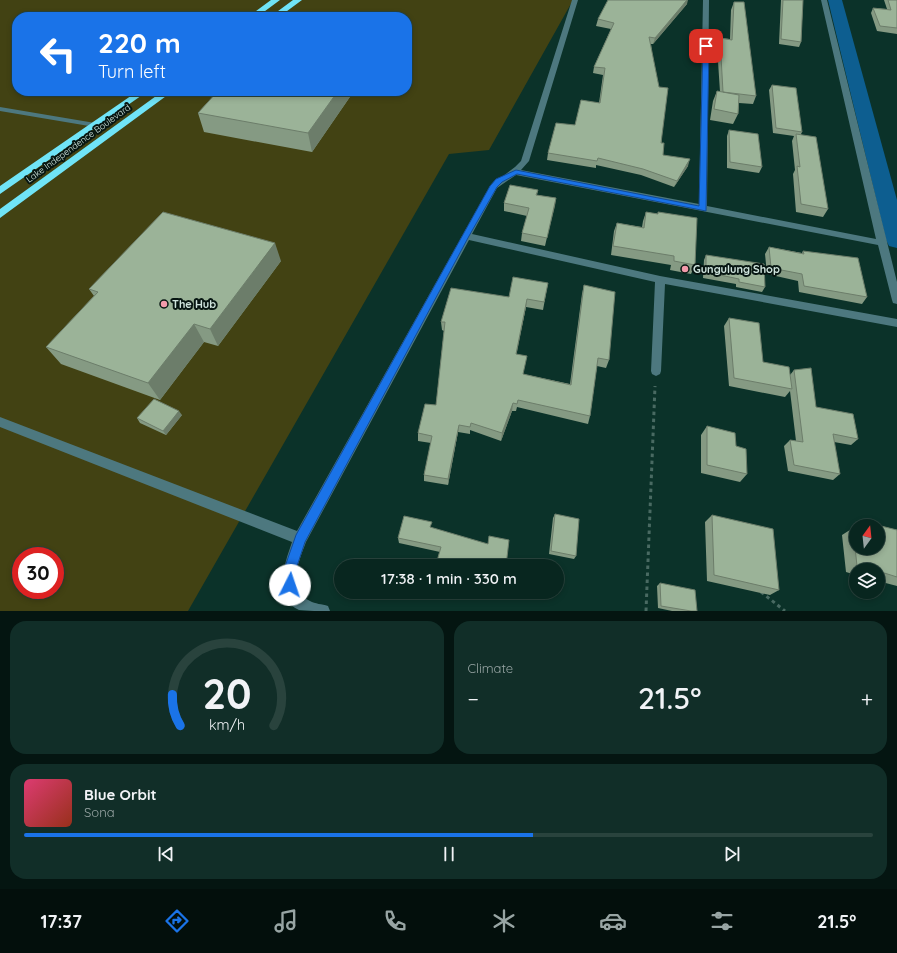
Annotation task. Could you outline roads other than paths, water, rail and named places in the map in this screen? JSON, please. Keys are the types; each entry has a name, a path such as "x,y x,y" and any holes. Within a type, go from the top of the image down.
{"highway":[{"path":"259,12 276,0"},
{"path":"281,12 298,0"},
{"name":"Lake Independence Boulevard","path":"0,191 136,96"},
{"name":"Lake Independence Boulevard","path":"0,214 162,96"},
{"path":"126,103 144,109"}],"street":[{"path":"323,611 304,606 291,594 288,575 300,539 465,236 494,186 499,181 516,172 529,152 575,0"},
{"path":"703,210 706,0"},
{"path":"824,0 882,244 897,300"},
{"path":"0,109 95,125"},
{"path":"516,172 882,244"},
{"path":"465,236 660,280 897,323"},
{"path":"656,371 660,280"},
{"path":"0,422 300,539"}],"waterway":[{"path":"835,0 897,240"}],"place":[{"name":"Gungulung Shop","path":"685,269"},
{"name":"The Hub","path":"164,304"}]}
